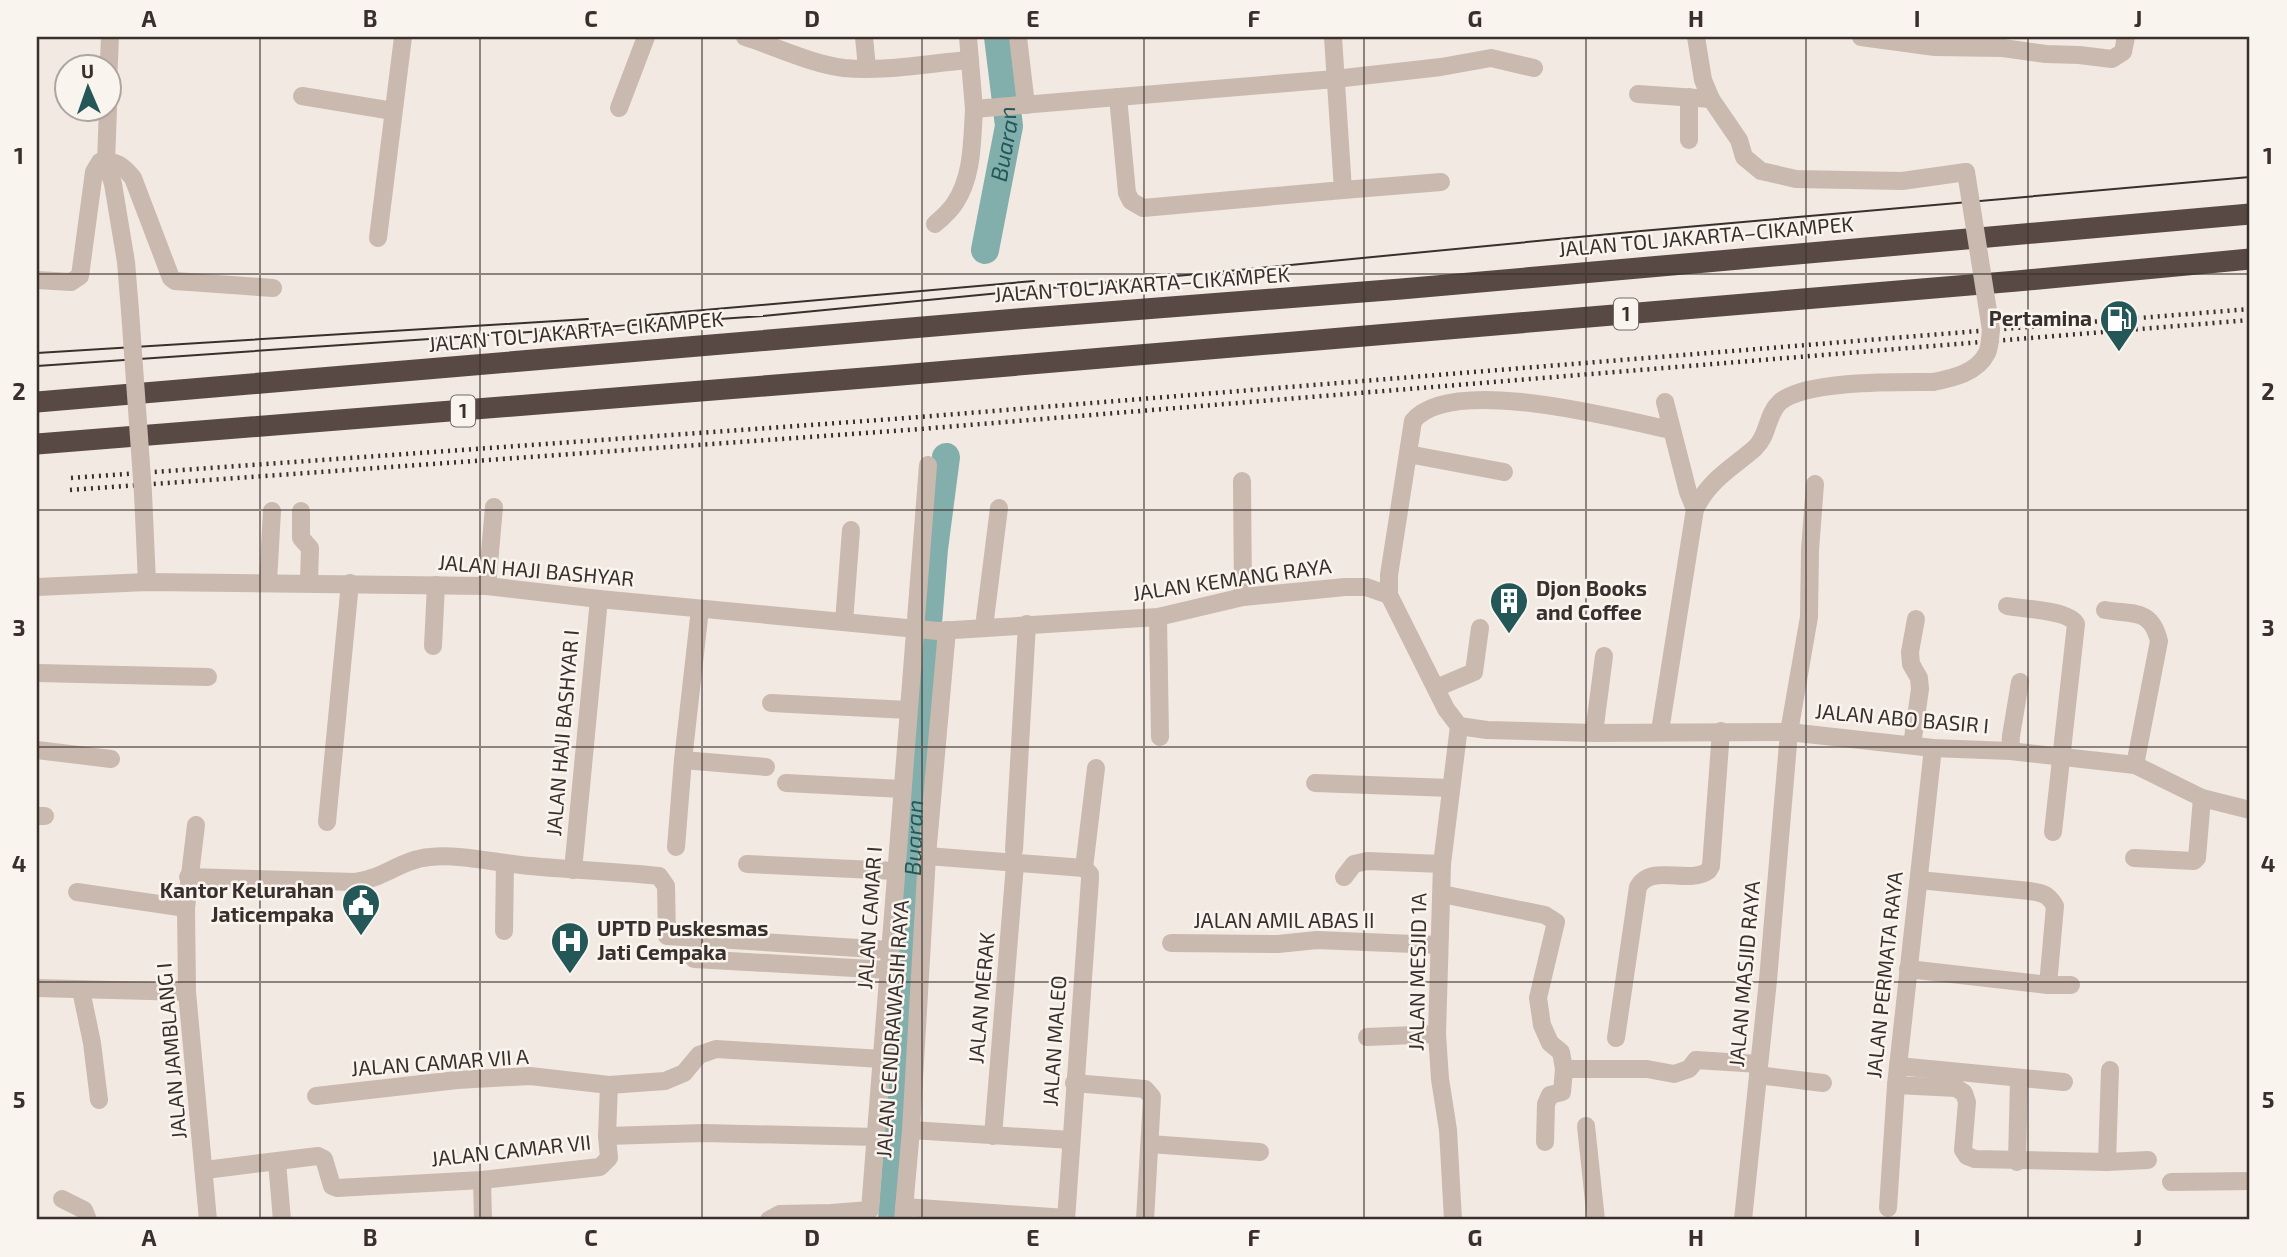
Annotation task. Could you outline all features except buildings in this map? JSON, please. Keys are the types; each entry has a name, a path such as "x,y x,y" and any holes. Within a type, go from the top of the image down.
{"highway":[{"name":"JALAN TOL JAKARTA–CIKAMPEK","path":"37,402 1401,289 2250,214"},
{"name":"1","path":"37,444 889,376 2250,259"}],"street":[{"path":"378,237 403,37"},
{"path":"619,108 646,37"},
{"path":"745,37 822,63 843,67 867,68 970,60"},
{"path":"864,37 867,68"},
{"path":"936,224 954,204 971,162 979,109 968,37"},
{"path":"1018,37 1022,105"},
{"path":"1333,37 1343,190"},
{"path":"1660,731 1695,509 1710,484 1762,440 1770,415 1781,401 1803,391 1852,384 1933,382 1958,378 1976,366 1987,353 1991,330 1966,172 1902,181 1796,179 1761,172 1744,157 1739,140 1711,99 1701,72 1696,37"},
{"path":"1861,37 2112,59 2123,52 2126,37"},
{"path":"979,109 1335,79 1441,67 1491,58 1534,68"},
{"path":"1638,94 1711,99"},
{"path":"302,96 393,111"},
{"path":"1118,97 1128,193 1130,201 1143,208 1441,182"},
{"path":"1689,97 1689,140"},
{"path":"107,122 106,162 113,184 126,262 148,582"},
{"path":"37,280 71,282 80,276 94,172 100,162 116,162 133,178 171,278 176,281 272,288"},
{"path":"1671,430 1514,400 1445,404 1425,410 1413,421 1389,575 1389,595 1446,709 1459,726 1487,730 1594,733 1789,732"},
{"path":"1665,402 1688,492 1695,509"},
{"path":"1408,454 1504,472"},
{"name":"JALAN CAMAR I","path":"831,1217 870,1210 890,950 910,917 896,871 928,465"},
{"path":"1242,481 1243,597"},
{"name":"JALAN ABO BASIR I","path":"1815,484 1809,617 1789,732 1933,748 2010,751 2135,765 2202,798 2250,810"},
{"path":"486,586 494,507"},
{"path":"984,627 999,508"},
{"path":"301,511 301,538 310,548 309,583"},
{"path":"268,582 271,512"},
{"path":"844,622 851,530"},
{"name":"JALAN HAJI BASHYAR","path":"37,587 148,582 486,586 942,631"},
{"path":"327,822 350,583"},
{"path":"433,646 436,585"},
{"name":"JALAN KEMANG RAYA","path":"942,631 1158,617 1243,597 1355,587 1377,590 1389,595"},
{"name":"JALAN HAJI BASHYAR I","path":"573,870 598,599"},
{"path":"2007,606 2063,614 2072,618 2076,624 2053,832"},
{"path":"676,847 700,609"},
{"path":"2105,610 2149,618 2155,625 2159,641 2135,765"},
{"path":"1158,617 1160,737"},
{"path":"1912,745 1920,690 1919,678 1910,664 1916,619"},
{"name":"JALAN MERAK","path":"993,1136 1015,857 1027,624"},
{"path":"1436,688 1474,672 1480,628"},
{"name":"JALAN CENDRAWASIH RAYA","path":"904,1214 911,1130 910,917 927,856 942,631"},
{"path":"1594,733 1604,656"},
{"path":"37,673 208,677"},
{"path":"2010,751 2020,682"},
{"path":"771,703 908,710"},
{"name":"JALAN MESJID 1A","path":"1453,1220 1448,1130 1440,1079 1437,1034 1438,945 1442,864 1459,726"},
{"path":"1616,1038 1638,887 1650,876 1697,877 1709,871 1711,866 1721,731"},
{"name":"JALAN MASJID RAYA","path":"1743,1220 1789,732"},
{"name":"JALAN PERMATA RAYA","path":"1888,1208 1897,1076 1933,748"},
{"path":"37,750 111,759"},
{"path":"683,760 766,767"},
{"name":"JALAN MALEO","path":"1066,1219 1090,879 1090,874 1084,868 1096,768"},
{"path":"786,783 902,789"},
{"path":"1315,783 1450,788"},
{"path":"2134,858 2194,861 2202,798"},
{"name":"JALAN JAMBLANG I","path":"196,825 188,877 187,992 208,1220"},
{"path":"188,877 355,882 373,880 403,863 428,857 454,856 573,870 659,876 666,886 667,936 890,950"},
{"path":"927,856 1015,857 1084,868"},
{"path":"1344,877 1354,864 1367,861 1442,864"},
{"path":"504,931 505,863"},
{"path":"747,864 896,871"},
{"path":"1919,880 2045,893 2055,906 2048,985"},
{"path":"77,892 187,908"},
{"path":"1442,894 1545,915 1556,922 1538,998 1542,1025 1550,1043 1561,1052 1564,1069 1562,1092 1550,1095 1546,1104 1545,1142"},
{"name":"JALAN AMIL ABAS II","path":"1171,943 1278,944 1317,940 1438,945"},
{"path":"694,959 889,970"},
{"path":"1909,969 2048,985 2071,985"},
{"path":"37,988 187,992"},
{"path":"81,990 92,1043 99,1100"},
{"path":"1367,1037 1437,1034"},
{"path":"609,1085 665,1081 684,1073 699,1055 716,1049 882,1059"},
{"path":"1564,1069 1647,1069 1674,1074 1689,1069 1696,1060 1823,1083"},
{"path":"2107,1162 2110,1070"},
{"name":"JALAN CAMAR VII A","path":"316,1096 457,1080 530,1076 609,1085"},
{"path":"1897,1076 2019,1078 2064,1082"},
{"path":"1897,1076 1956,1088 1964,1093 1968,1101 1963,1146 1967,1156 1975,1159 2017,1162 2148,1160"},
{"path":"2017,1162 2019,1078"},
{"path":"1074,1083 1145,1089 1152,1097 1145,1220"},
{"name":"JALAN CAMAR VII","path":"205,1170 322,1157 326,1162 332,1186 337,1188 482,1180 600,1167 609,1158 609,1085"},
{"path":"1586,1126 1596,1220"},
{"path":"911,1130 1072,1140"},
{"path":"607,1136 786,1133 876,1137"},
{"path":"1150,1143 1260,1152"},
{"path":"277,1162 282,1220"},
{"path":"482,1180 483,1220"},
{"path":"2171,1182 2250,1181"},
{"path":"62,1199 84,1210 88,1220"},
{"path":"769,1220 780,1214 831,1217"},
{"path":"904,1214 1066,1219"}],"waterway":[{"name":"Buaran","path":"985,250 1009,126 998,37"},
{"name":"Buaran","path":"892,1220 909,998 916,773 934,549 946,457"}],"tram line":[{"path":"37,366 763,316 1641,231 2250,177"},
{"path":"647,315 1034,281"},
{"path":"37,353 588,319"}],"railway":[{"path":"71,478 907,418 2250,309"},
{"path":"70,490 908,430 2250,320"}],"place":[{"name":"Pertamina","path":"2119,353"},
{"name":"Djon Books and Coffee","path":"1509,635"},
{"name":"Kantor Kelurahan Jaticempaka","path":"361,937"},
{"name":"UPTD Puskesmas Jati Cempaka","path":"570,975"}]}
